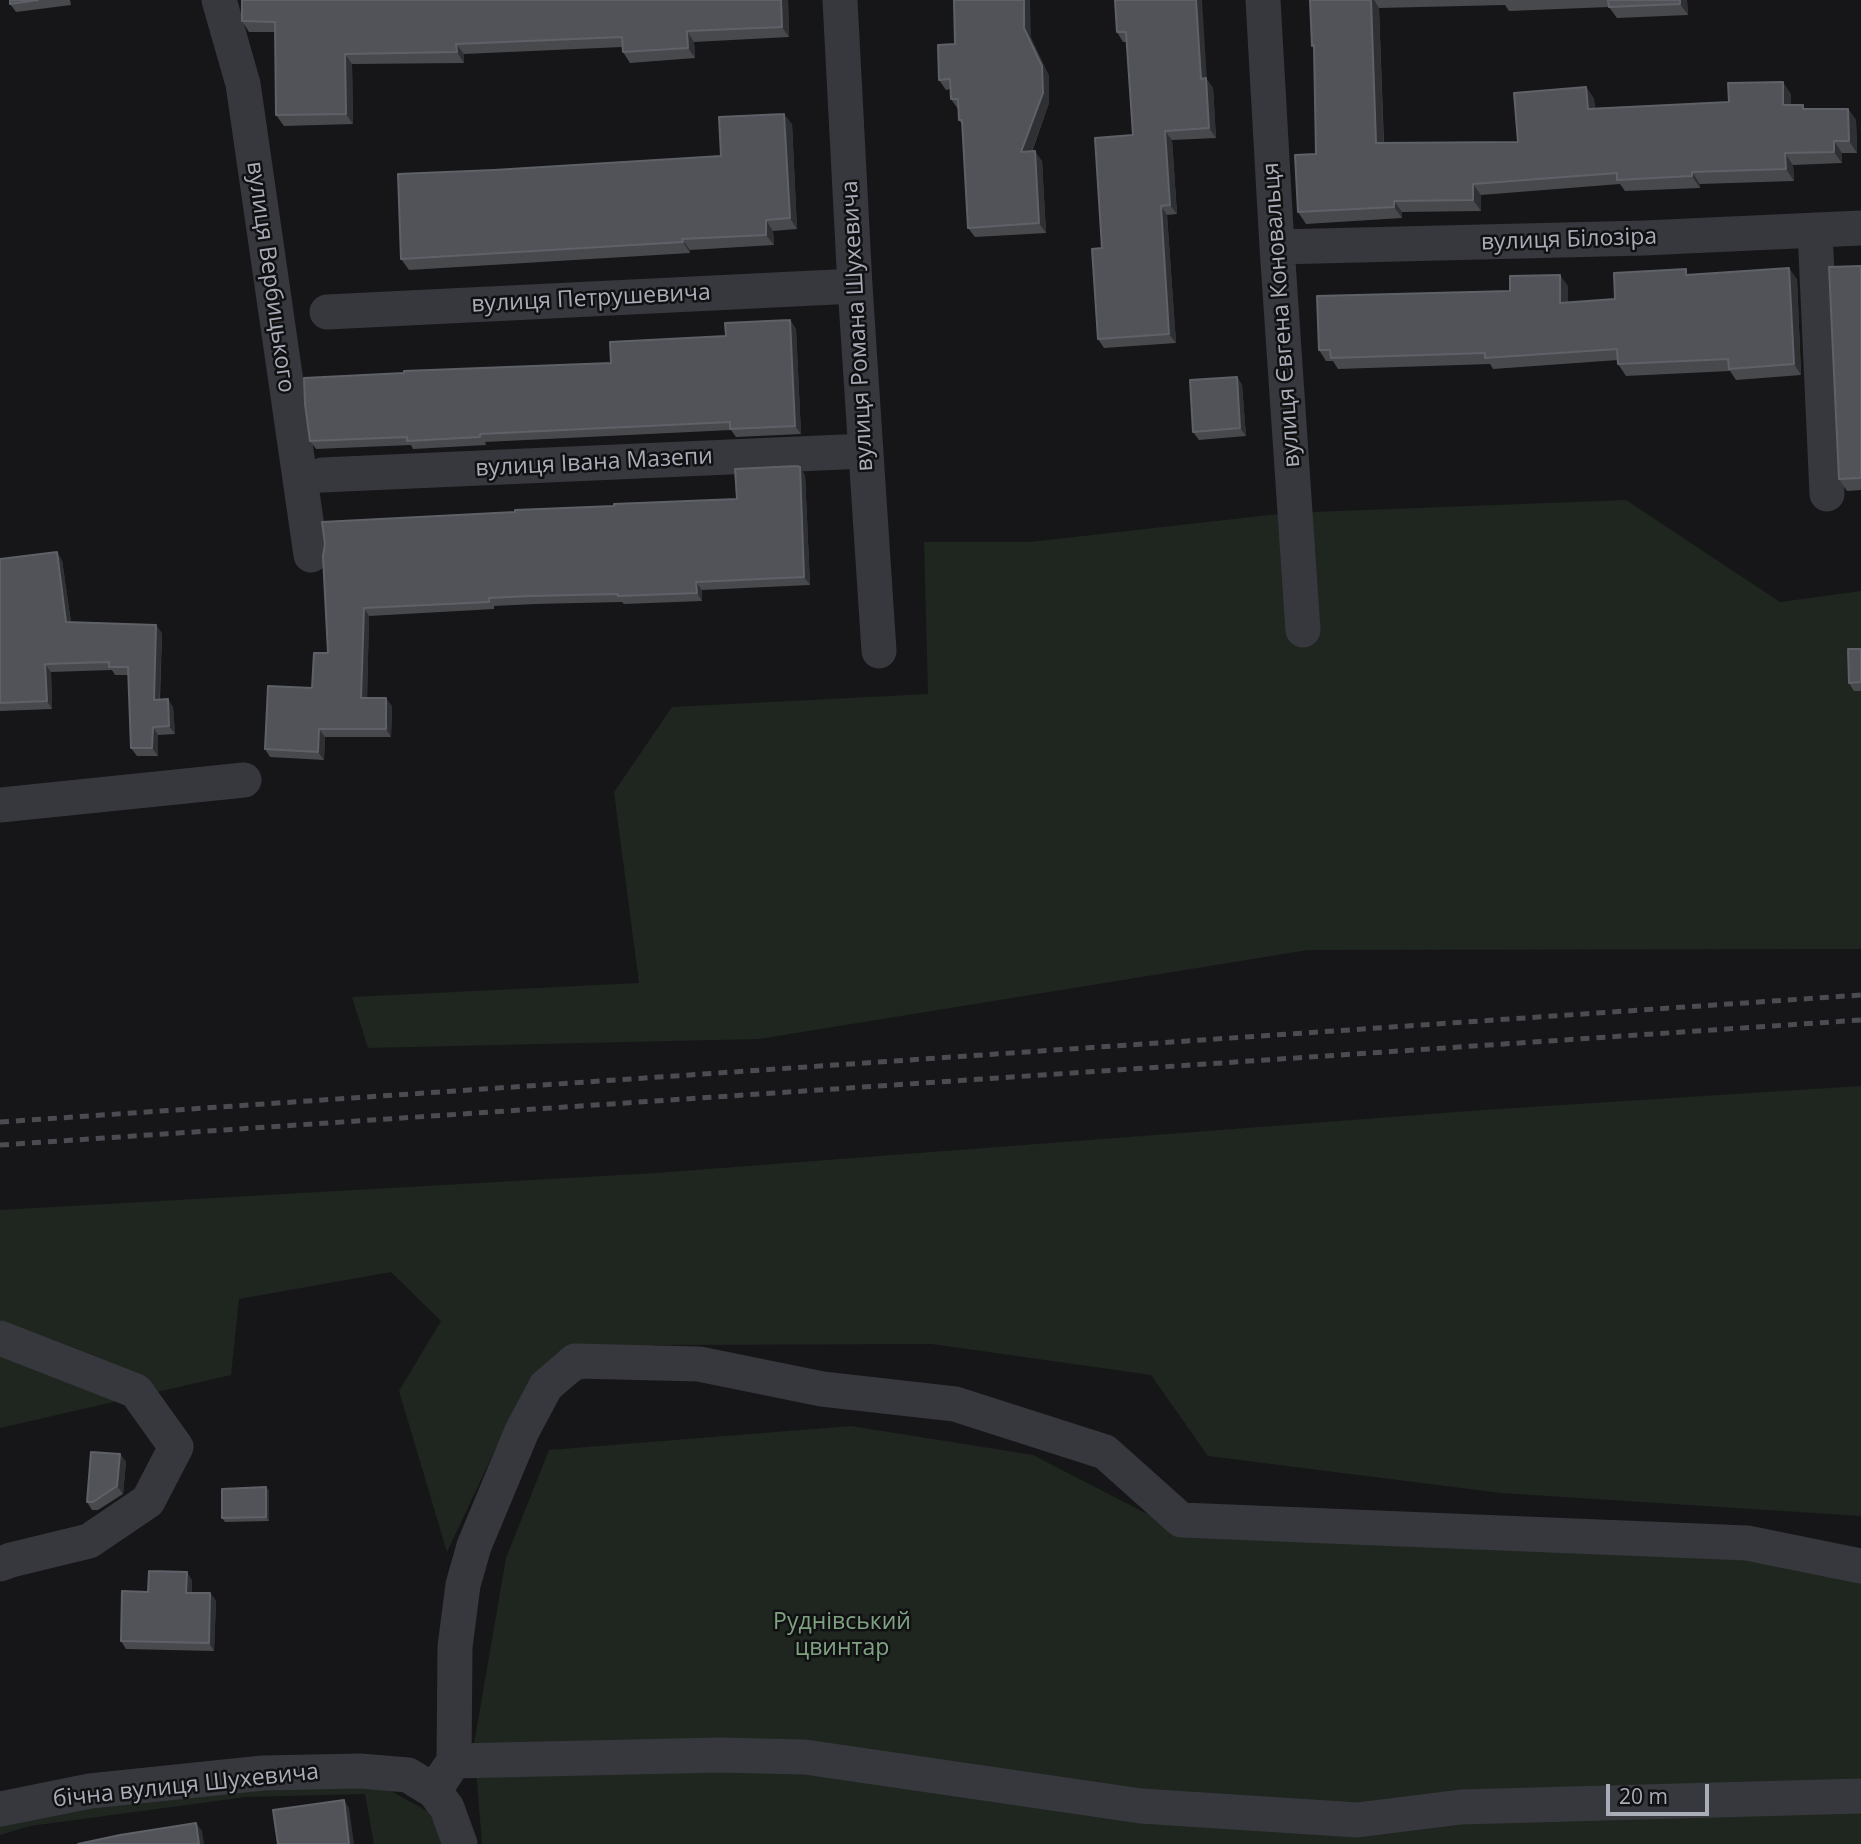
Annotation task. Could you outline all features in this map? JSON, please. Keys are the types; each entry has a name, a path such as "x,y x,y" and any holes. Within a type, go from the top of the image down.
{"street":[{"name":"вулиця Вербицького","path":"219,0 243,84 311,555"},
{"name":"вулиця Романа Шухевича","path":"840,0 878,651"},
{"name":"вулиця Євгена Коновальця","path":"1263,0 1303,630"},
{"name":"вулиця Білозіра","path":"1277,247 1644,238 1861,228"},
{"path":"1815,230 1827,494"},
{"name":"вулиця Петрушевича","path":"327,313 855,286"},
{"name":"вулиця Івана Мазепи","path":"323,475 865,451"},
{"path":"0,805 244,780"},
{"path":"0,1338 136,1391 176,1447 148,1501 89,1541 0,1564"},
{"path":"460,1844 447,1808 434,1791 454,1761 455,1647 463,1585 474,1546 522,1431 546,1386 575,1361 699,1364 822,1390 955,1404 1105,1452 1181,1520 1747,1543 1861,1566"},
{"path":"454,1761 720,1755 805,1757 1141,1805 1357,1820 1461,1807 1861,1796"},
{"name":"бічна вулиця Шухевича","path":"0,1809 90,1791 263,1773 359,1771 408,1775 434,1791"}],"green space":[{"path":"1626,500 1780,602 1861,591 1861,949 1308,950 759,1039 368,1048 352,997 639,983 614,792 672,707 928,694 924,542 1030,542 1287,513"},
{"path":"1861,1086 1861,1516 1501,1493 1208,1456 1151,1375 932,1344 654,1345 512,1414 447,1552 399,1391 441,1321 391,1272 239,1299 231,1375 0,1428 0,1210 656,1173 1483,1110"},
{"name":"Руднівський цвинтар","path":"851,1426 1033,1455 1186,1534 1729,1549 1861,1576 1861,1844 482,1844 474,1744 506,1558 549,1450"},
{"path":"244,1784 389,1790 429,1812 449,1844 374,1844 365,1794 246,1797 30,1826 0,1835 0,1820"}],"building":[{"path":"10,0 38,0 10,4"},
{"path":"242,0 781,0 782,27 687,31 688,48 623,52 622,37 456,44 457,52 345,54 346,114 276,115 275,22 242,21"},
{"path":"954,0 1024,0 1024,28 1042,66 1043,93 1021,152 1035,151 1039,223 968,228 962,120 959,120 958,99 951,99 950,79 939,80 938,45 955,44"},
{"path":"1115,0 1196,0 1201,79 1206,78 1209,128 1165,131 1170,205 1161,206 1169,334 1098,339 1092,249 1102,248 1095,138 1133,135 1126,32 1117,32"},
{"path":"1310,0 1371,0 1376,143 1518,142 1514,93 1586,87 1588,109 1729,102 1728,83 1783,82 1783,105 1803,105 1803,109 1848,109 1849,141 1834,141 1834,152 1785,153 1786,169 1692,172 1692,176 1617,180 1617,173 1473,184 1473,200 1394,201 1394,207 1298,212 1295,155 1316,154 1314,45 1312,46"},
{"path":"1608,0 1680,0 1680,4 1609,7"},
{"path":"784,114 790,218 766,220 766,235 401,259 398,174 721,156 719,117"},
{"path":"1861,266 1861,478 1839,479 1829,267"},
{"path":"1789,268 1794,364 1729,369 1728,359 1618,364 1617,349 1485,358 1485,353 1331,358 1330,350 1319,350 1317,296 1510,291 1510,276 1560,275 1560,303 1615,299 1614,273 1686,269 1686,275"},
{"path":"790,320 795,426 730,429 730,422 480,434 480,437 407,441 407,437 310,441 304,378 404,371 611,363 610,342 726,336 725,323"},
{"path":"1237,377 1240,428 1193,432 1190,380"},
{"path":"800,467 804,577 696,582 697,593 530,596 489,598 489,602 364,608 361,698 386,698 386,729 319,729 318,752 265,749 268,686 312,688 314,653 328,653 322,522 737,499 735,469"},
{"path":"57,552 66,622 156,625 154,700 168,699 169,726 153,727 152,748 131,748 128,667 109,667 109,662 45,664 47,701 0,703 0,559"},
{"path":"1848,649 1861,649 1861,682 1849,683"},
{"path":"91,1452 120,1454 117,1486 93,1502 87,1502"},
{"path":"266,1487 266,1517 222,1518 222,1489"},
{"path":"149,1571 187,1572 186,1593 210,1593 209,1643 121,1641 122,1591 148,1592"},
{"path":"344,1800 349,1844 278,1844 273,1810"},
{"path":"196,1823 199,1844 78,1844 120,1835"}],"railway":[{"path":"0,1122 1861,995"},
{"path":"0,1145 1861,1020"}]}
